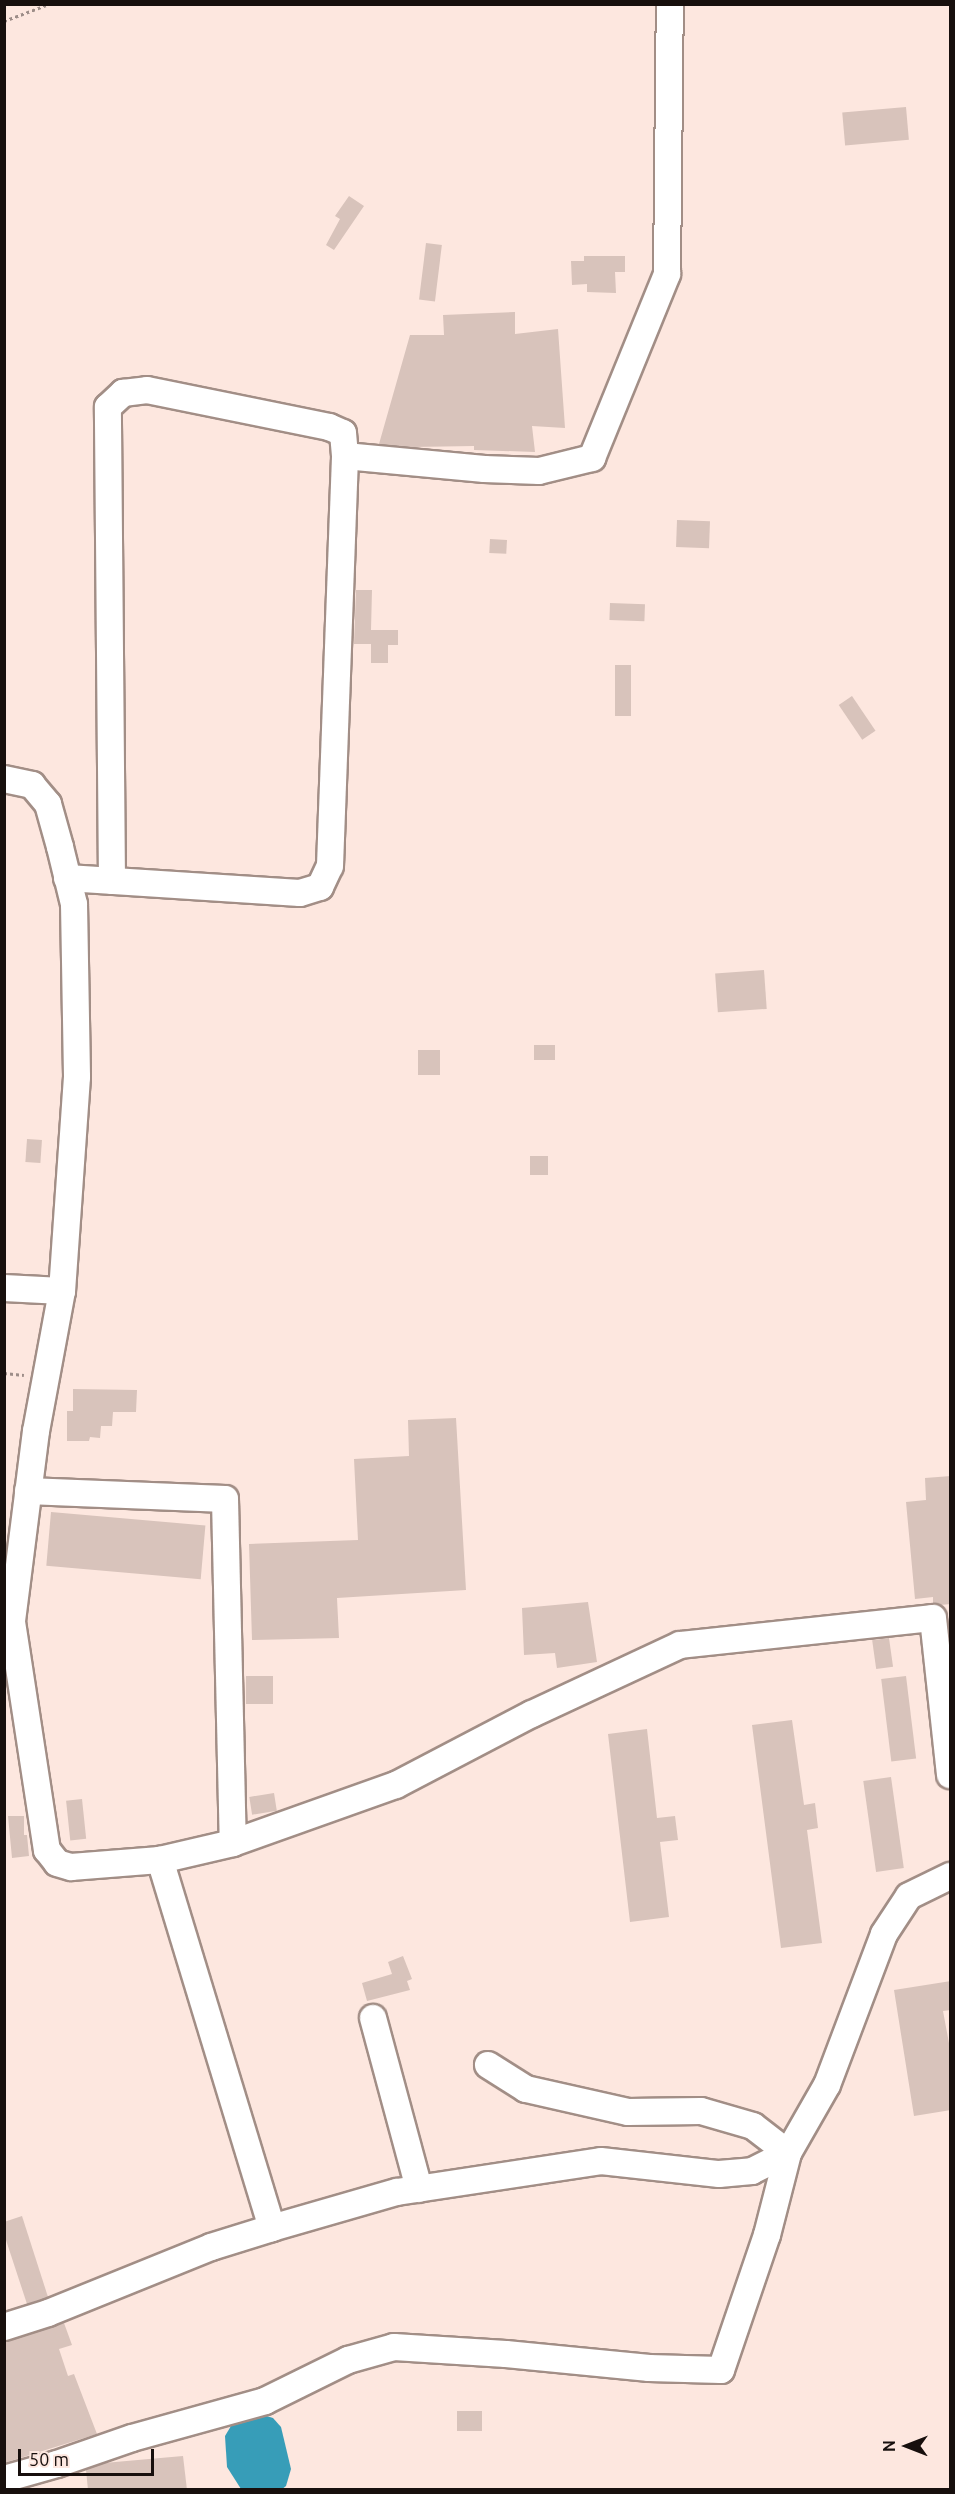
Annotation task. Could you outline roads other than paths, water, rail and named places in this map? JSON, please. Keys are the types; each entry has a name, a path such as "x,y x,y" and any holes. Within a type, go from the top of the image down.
{"street":[{"path":"345,456 484,469 539,471 592,458 667,274 670,4"},
{"path":"68,878 111,881 300,892 320,887 330,866 345,456 343,433 317,425 147,390 123,393 108,407 111,881"},
{"path":"4,779 32,784 48,804 74,904 77,1077 62,1291 36,1431 8,1622 47,1850 57,1863 71,1867 160,1860 232,1843 396,1785 532,1714 680,1645 933,1618 951,1775"},
{"path":"4,1288 62,1291"},
{"path":"28,1491 225,1499 232,1843"},
{"path":"160,1860 272,2228"},
{"path":"4,2479 57,2464 132,2438 265,2401 348,2360 394,2347 506,2354 649,2368 721,2370 767,2235 789,2153 827,2085 884,1934 909,1896 951,1876"},
{"path":"373,2018 419,2189"},
{"path":"489,2065 526,2089 628,2112 701,2110 753,2126 789,2153"},
{"path":"4,2326 48,2313 211,2247 397,2192 601,2161 719,2174 752,2171 789,2153"}],"water":[{"path":"257,2413 273,2418 281,2427 291,2469 286,2486 281,2490 241,2489 227,2467 225,2436 234,2421"}]}
